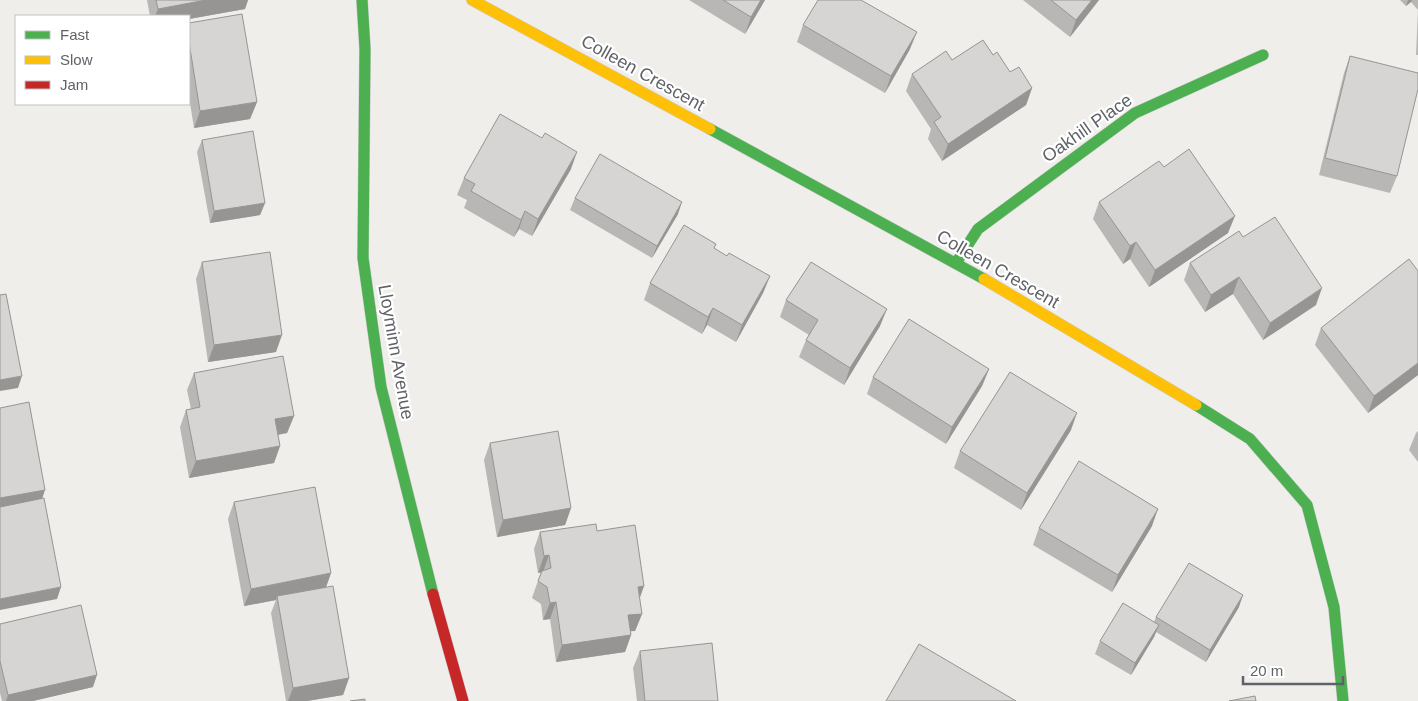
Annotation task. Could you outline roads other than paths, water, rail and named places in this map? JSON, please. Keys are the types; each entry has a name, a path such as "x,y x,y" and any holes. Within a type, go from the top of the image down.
{"street":[{"name":"Lloyminn Avenue","path":"362,0 365,59 363,258 381,387 428,578 463,701"},
{"name":"Colleen Crescent","path":"472,0 956,263 1250,438 1307,505 1334,607 1343,701"},
{"name":"Oakhill Place","path":"956,263 978,229 1134,112 1263,55"}]}
